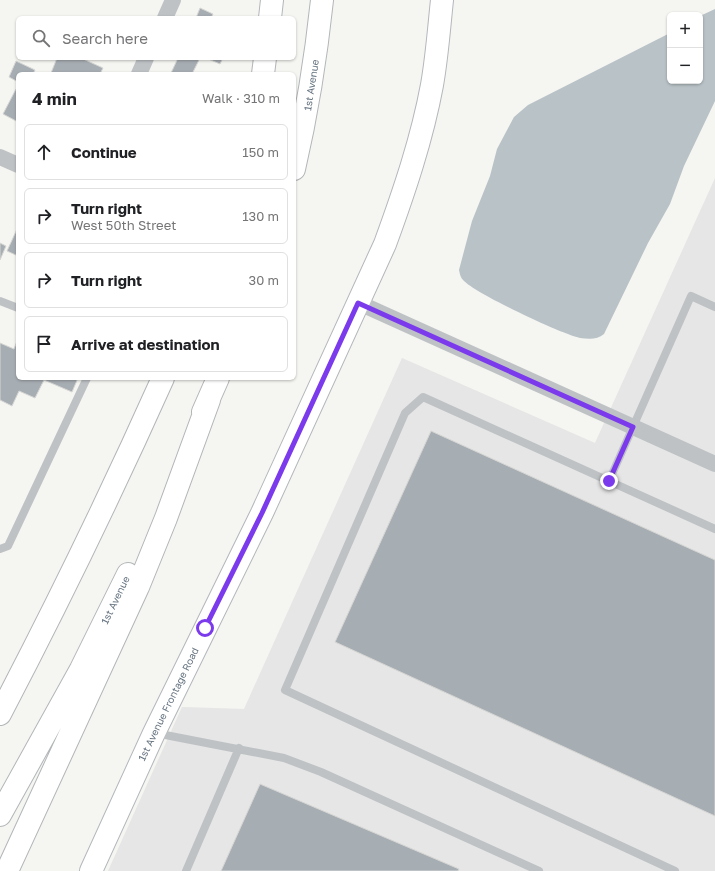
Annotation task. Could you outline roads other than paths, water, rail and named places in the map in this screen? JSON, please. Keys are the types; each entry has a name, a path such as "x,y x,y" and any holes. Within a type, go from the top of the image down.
{"main road":[{"path":"270,16 272,0"},
{"name":"1st Avenue","path":"296,159 310,89 322,0"},
{"name":"1st Avenue Frontage Road","path":"91,871 154,733 262,513 385,244 413,164 432,85 442,0"},
{"path":"263,72 265,60"},
{"path":"0,714 29,659 115,485 162,380"},
{"name":"1st Avenue","path":"0,815 81,669 172,483 217,380"},
{"path":"7,871 138,587 166,518 209,400"},
{"path":"0,705 29,659"}],"street":[{"path":"166,16 173,0"},
{"path":"139,72 145,60"},
{"path":"0,157 16,165"},
{"path":"358,303 715,464"}],"lane":[{"path":"609,481 691,296 715,307"},
{"path":"0,300 16,307"},
{"path":"0,549 8,546 86,380"},
{"path":"675,871 284,690 405,413 423,397 715,529"},
{"path":"154,733 239,748 284,758 321,772 538,871"},
{"path":"186,871 239,748"}]}
